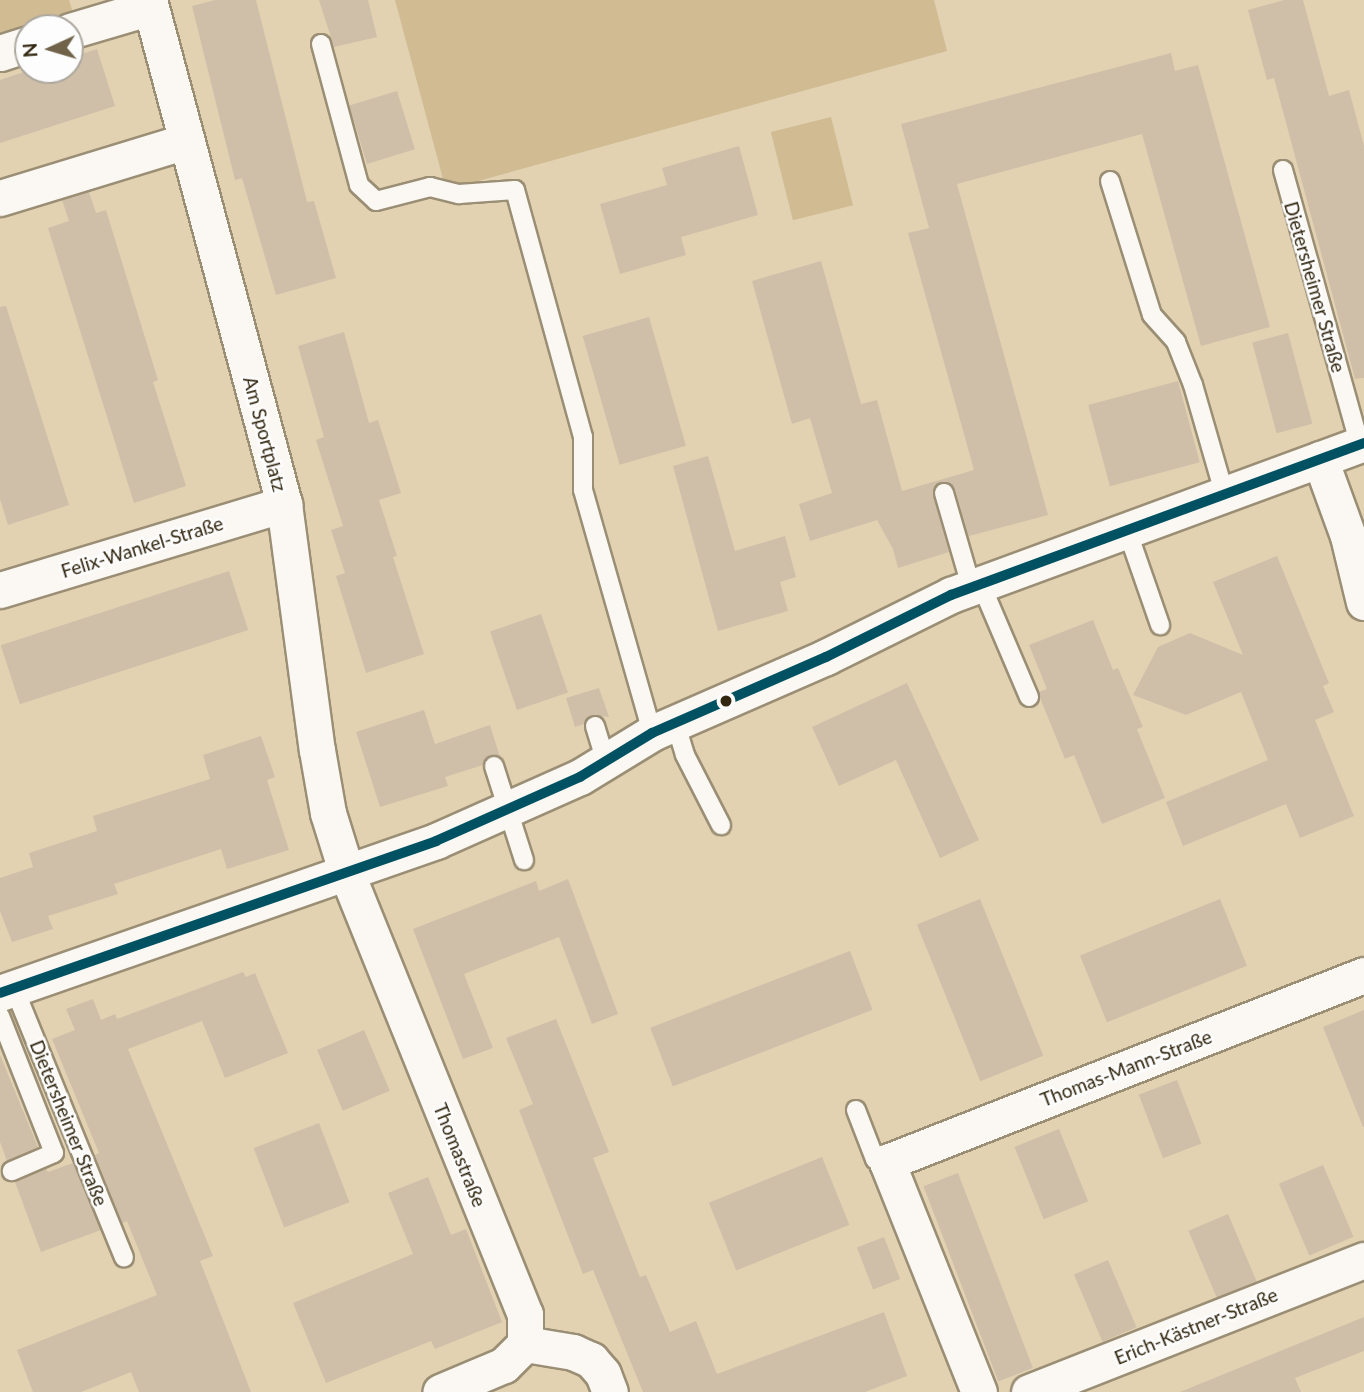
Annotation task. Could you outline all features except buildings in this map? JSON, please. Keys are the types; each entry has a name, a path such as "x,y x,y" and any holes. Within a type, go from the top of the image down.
{"street":[{"path":"84,27 150,4"},
{"name":"Am Sportplatz","path":"150,4 284,504 317,750 328,813 347,874"},
{"path":"0,198 187,141"},
{"name":"Dietersheimer Straße","path":"5,999 436,841 580,776 663,728 826,657 976,584 1225,496 1362,444"},
{"path":"1320,459 1348,537 1364,602"},
{"name":"Felix-Wankel-Straße","path":"0,590 284,504"},
{"name":"Thomastraße","path":"347,874 524,1314 525,1344"},
{"name":"Thomas-Mann-Straße","path":"887,1162 1364,975"},
{"path":"887,1162 979,1392"},
{"name":"Erich-Kästner-Straße","path":"1029,1392 1364,1260"},
{"path":"440,1392 505,1365 525,1344 573,1352 591,1360 603,1374 610,1392"}],"lane":[{"path":"321,44 359,185 376,201 430,187 459,194 515,190 583,438 583,490 663,728 685,755 721,825"},
{"name":"Dietersheimer Straße","path":"1283,170 1362,444"},
{"path":"1110,181 1152,315 1176,342 1193,385 1225,496"},
{"path":"944,493 976,584 1029,698"},
{"path":"1127,530 1160,625"},
{"path":"595,726 606,761"},
{"path":"494,766 523,860"},
{"path":"5,999 54,1153 12,1171"},
{"name":"Dietersheimer Straße","path":"5,999 124,1257"},
{"path":"856,1110 875,1159 887,1162"}],"shaded area":[{"path":"0,0 69,0 73,13 14,14 14,32 0,36"},
{"path":"395,0 934,0 947,51 446,190"},
{"path":"831,117 853,205 793,220 771,132"}],"transit line":[{"path":"0,993 436,841 580,777 652,733 826,657 951,595 1364,443"}]}
